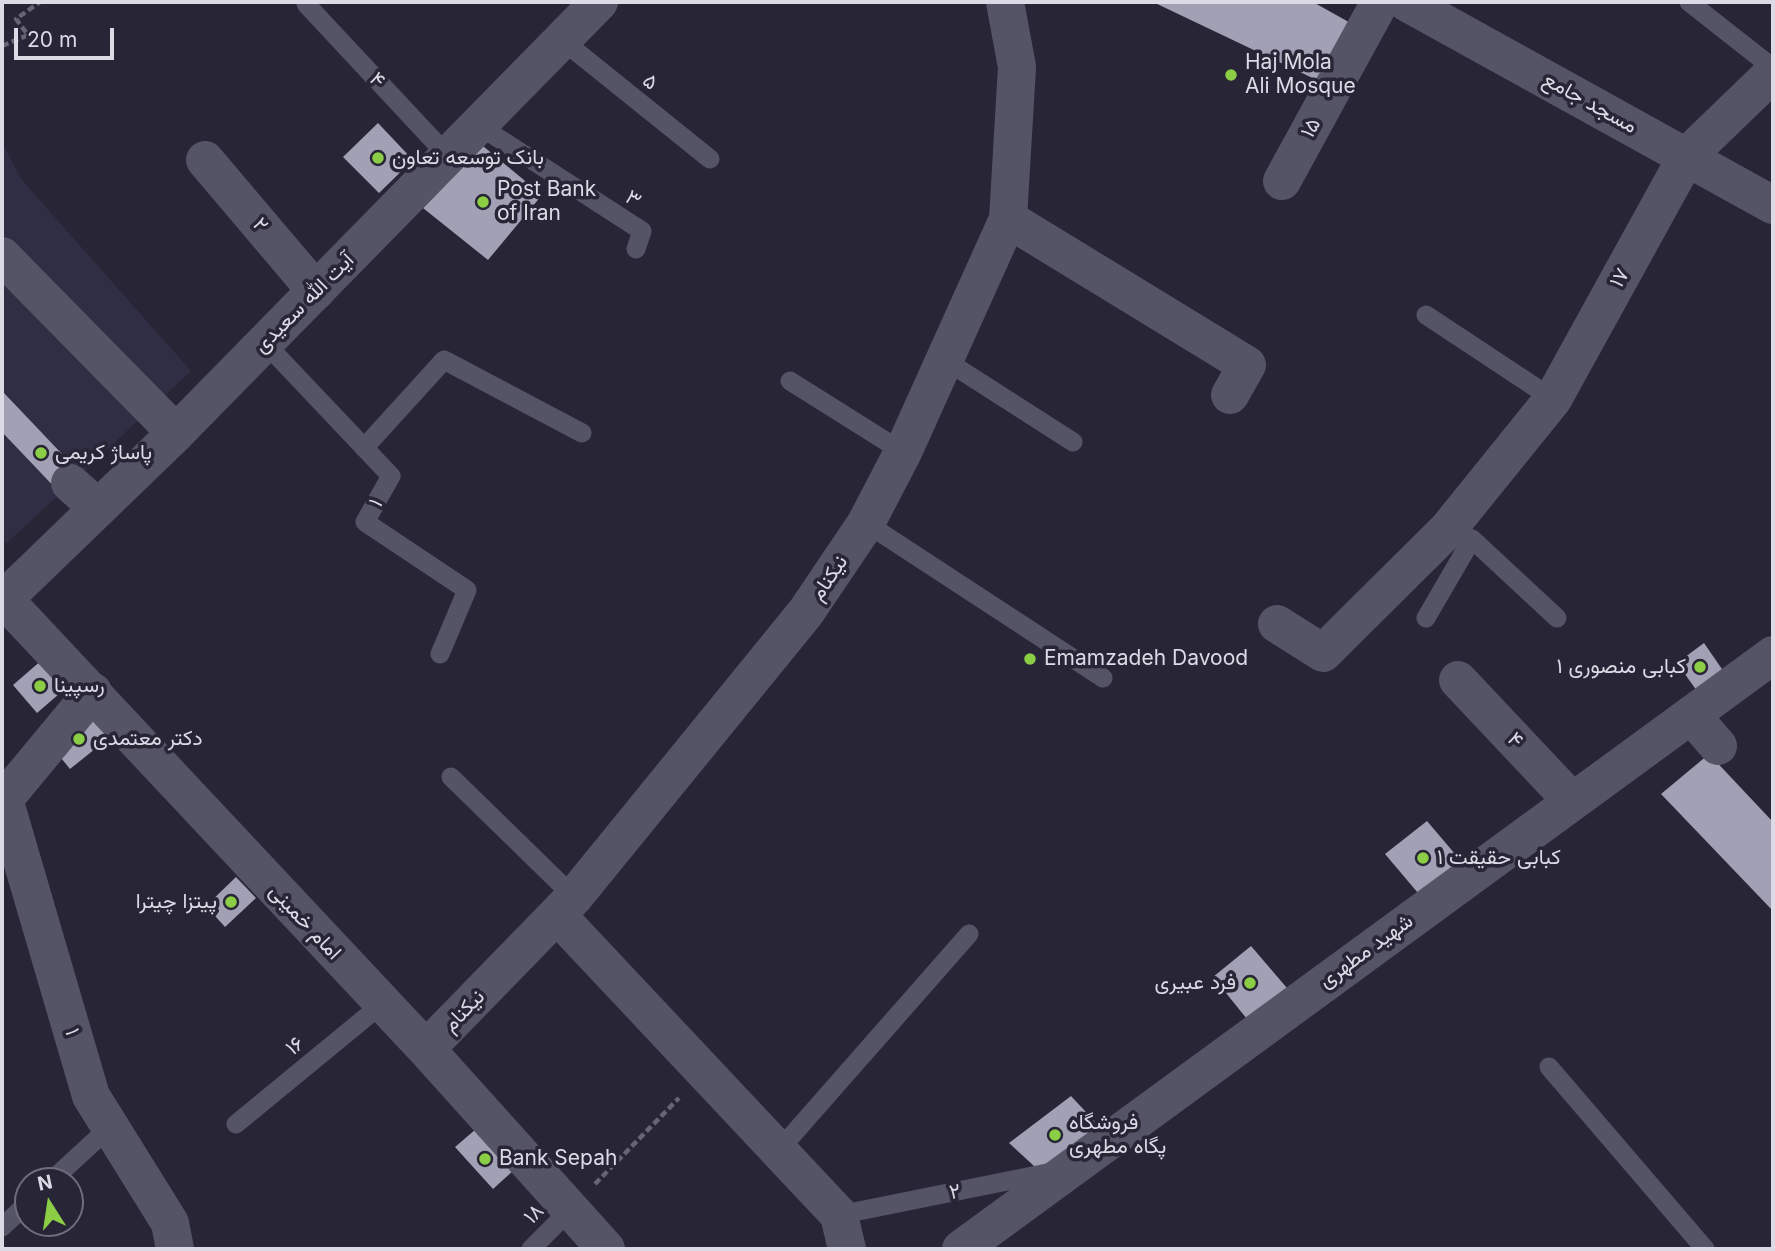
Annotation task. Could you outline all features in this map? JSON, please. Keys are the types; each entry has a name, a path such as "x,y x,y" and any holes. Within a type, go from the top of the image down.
{"street":[{"name":"آیت الله سعیدی","path":"3,598 176,433 599,2"},
{"name":"نیکنام","path":"426,1049 566,906 806,612 866,523 903,452 1009,219 1017,67 1005,2"},
{"name":"۱۵","path":"1282,181 1380,2"},
{"name":"مسجد جامع","path":"1406,2 1773,205"},
{"name":"۱۷","path":"1277,624 1323,653 1460,534 1553,399 1687,156 1773,70"},
{"name":"۲","path":"205,160 316,291"},
{"path":"1009,219 1247,365 1230,395"},
{"path":"2,256 176,433"},
{"path":"70,483 98,508"},
{"name":"امام خمینی","path":"3,598 426,1049 606,1249"},
{"name":"شهید مطهری","path":"961,1249 1773,655"},
{"name":"۴","path":"1458,680 1572,801"},
{"path":"3,801 93,692"},
{"path":"1691,715 1718,746"},
{"name":"۱","path":"3,801 91,1096 170,1223 175,1249"},
{"path":"566,906 705,1071 780,1149 843,1232"}],"lane":[{"path":"1689,2 1773,70"},
{"name":"۴","path":"306,4 430,173"},
{"name":"۵","path":"562,40 710,159"},
{"name":"۳","path":"478,125 642,231 636,249"},
{"path":"1426,315 1553,399"},
{"name":"۱","path":"265,343 391,476 365,522 467,590 440,654"},
{"path":"364,447 444,360 582,433"},
{"path":"945,360 1073,442"},
{"path":"790,381 903,452"},
{"path":"866,523 1103,678"},
{"path":"1426,618 1460,534 1557,618"},
{"path":"451,777 566,906"},
{"path":"780,1149 970,934"},
{"name":"۱۶","path":"236,1124 382,1004"},
{"path":"1549,1067 1705,1249"},
{"path":"66,1167 110,1127"},
{"name":"۲","path":"843,1232 1070,1169"},
{"name":"۱۸","path":"531,1249 570,1210"}],"path":[{"path":"2,46 28,35 16,19 40,2"},
{"path":"570,1210 705,1071"}],"shaded area":[{"path":"2,142 21,179 191,371 7,543 2,538"}],"building":[{"path":"1153,2 1313,2 1354,25 1323,83"},
{"name":"بانک توسعه تعاون","path":"378,123 413,160 379,193 343,157"},
{"name":"Post Bank of Iran","path":"483,146 542,195 488,260 423,208"},
{"name":"پاساژ کریمی","path":"4,393 81,474 60,493 2,432"},
{"name":"کبابی منصوری ۱","path":"1704,643 1724,672 1697,691 1677,663"},
{"name":"رسپینا","path":"43,659 67,687 37,713 13,685"},
{"name":"دکتر معتمدی","path":"87,709 110,737 70,769 48,742"},
{"path":"1709,754 1773,822 1773,911 1661,794"},
{"name":"کبابی حقیقت ۱","path":"1427,821 1461,861 1418,893 1385,854"},
{"name":"پیتزا چیترا","path":"236,877 256,898 225,927 206,906"},
{"name":"فرد عبیری","path":"1251,946 1287,988 1247,1019 1213,977"},
{"name":"فروشگاه پگاه مطهری","path":"1071,1096 1100,1127 1046,1167 1034,1166 1009,1143"},
{"name":"Bank Sepah","path":"476,1129 514,1170 493,1189 455,1147"}],"place":[{"name":"Haj Mola Ali Mosque","path":"1231,75"},
{"name":"بانک توسعه تعاون","path":"378,158"},
{"name":"Post Bank of Iran","path":"483,202"},
{"name":"پاساژ کریمی","path":"41,453"},
{"name":"Emamzadeh Davood","path":"1030,659"},
{"name":"کبابی منصوری ۱","path":"1700,667"},
{"name":"رسپینا","path":"40,686"},
{"name":"دکتر معتمدی","path":"79,739"},
{"name":"کبابی حقیقت ۱","path":"1423,858"},
{"name":"پیتزا چیترا","path":"231,902"},
{"name":"فرد عبیری","path":"1250,983"},
{"name":"فروشگاه پگاه مطهری","path":"1055,1135"},
{"name":"Bank Sepah","path":"485,1159"}]}
